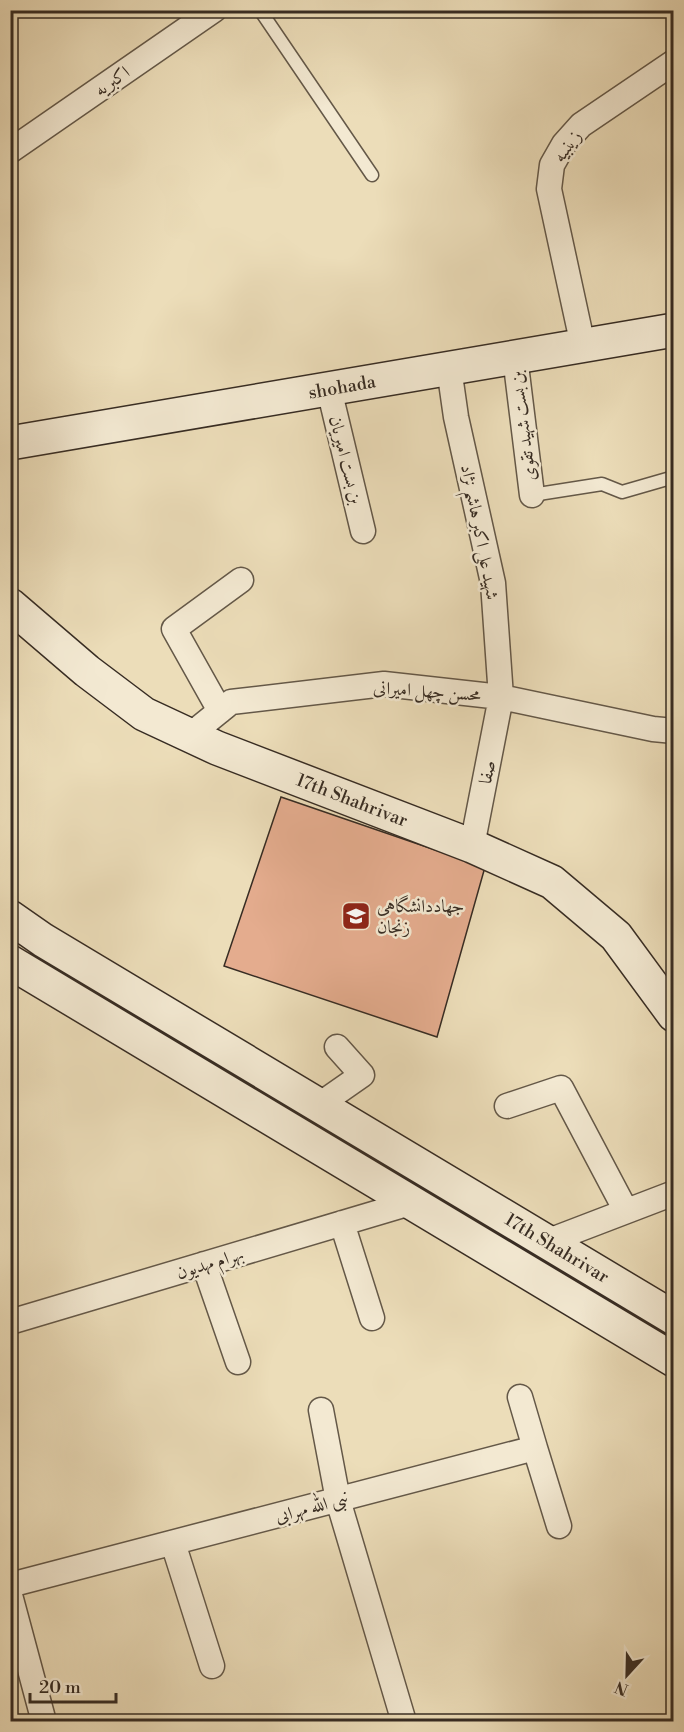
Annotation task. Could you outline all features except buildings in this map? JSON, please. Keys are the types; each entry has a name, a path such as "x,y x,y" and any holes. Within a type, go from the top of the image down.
{"main road":[{"name":"shohada","path":"10,443 674,330"},
{"name":"17th Shahrivar","path":"10,605 87,670 144,714 217,748 472,846 552,882 616,936 674,1015"},
{"name":"17th Shahrivar","path":"10,917 43,940 674,1318"},
{"name":"17th Shahrivar","path":"10,962 674,1360"}],"street":[{"name":"اکبریه","path":"10,151 214,10"},
{"name":"زینبیه","path":"583,346 549,189 552,165 564,144 581,126 674,62"},
{"name":"بن بست شهید تقوی","path":"515,357 532,495"},
{"name":"شهید علی اکبر هاشم نژاد","path":"449,368 456,417 493,583 501,697"},
{"name":"بن بست امیریان","path":"329,389 363,531"},
{"path":"220,711 174,628 241,580"},
{"name":"محسن چهل امیرانی","path":"189,736 231,702 384,684 501,697 653,729 674,730"},
{"name":"صفا","path":"472,846 501,697"},
{"path":"319,1105 362,1075 337,1047"},
{"path":"507,1106 561,1088 626,1211"},
{"path":"546,1242 674,1193"},
{"name":"بهرام مهدیون","path":"10,1322 410,1203"},
{"path":"342,1223 372,1318"},
{"path":"204,1264 238,1362"},
{"path":"520,1397 559,1526"},
{"path":"321,1410 338,1500 404,1722"},
{"name":"نبی الله مهرابی","path":"10,1585 535,1448"},
{"path":"173,1543 212,1666"},
{"path":"10,1595 15,1627 44,1722"}],"lane":[{"path":"260,10 372,175"},
{"path":"532,495 602,484 622,492 674,477"}],"place":[{"name":"جهاددانشگاهی زنجان","path":"356,916"}]}
